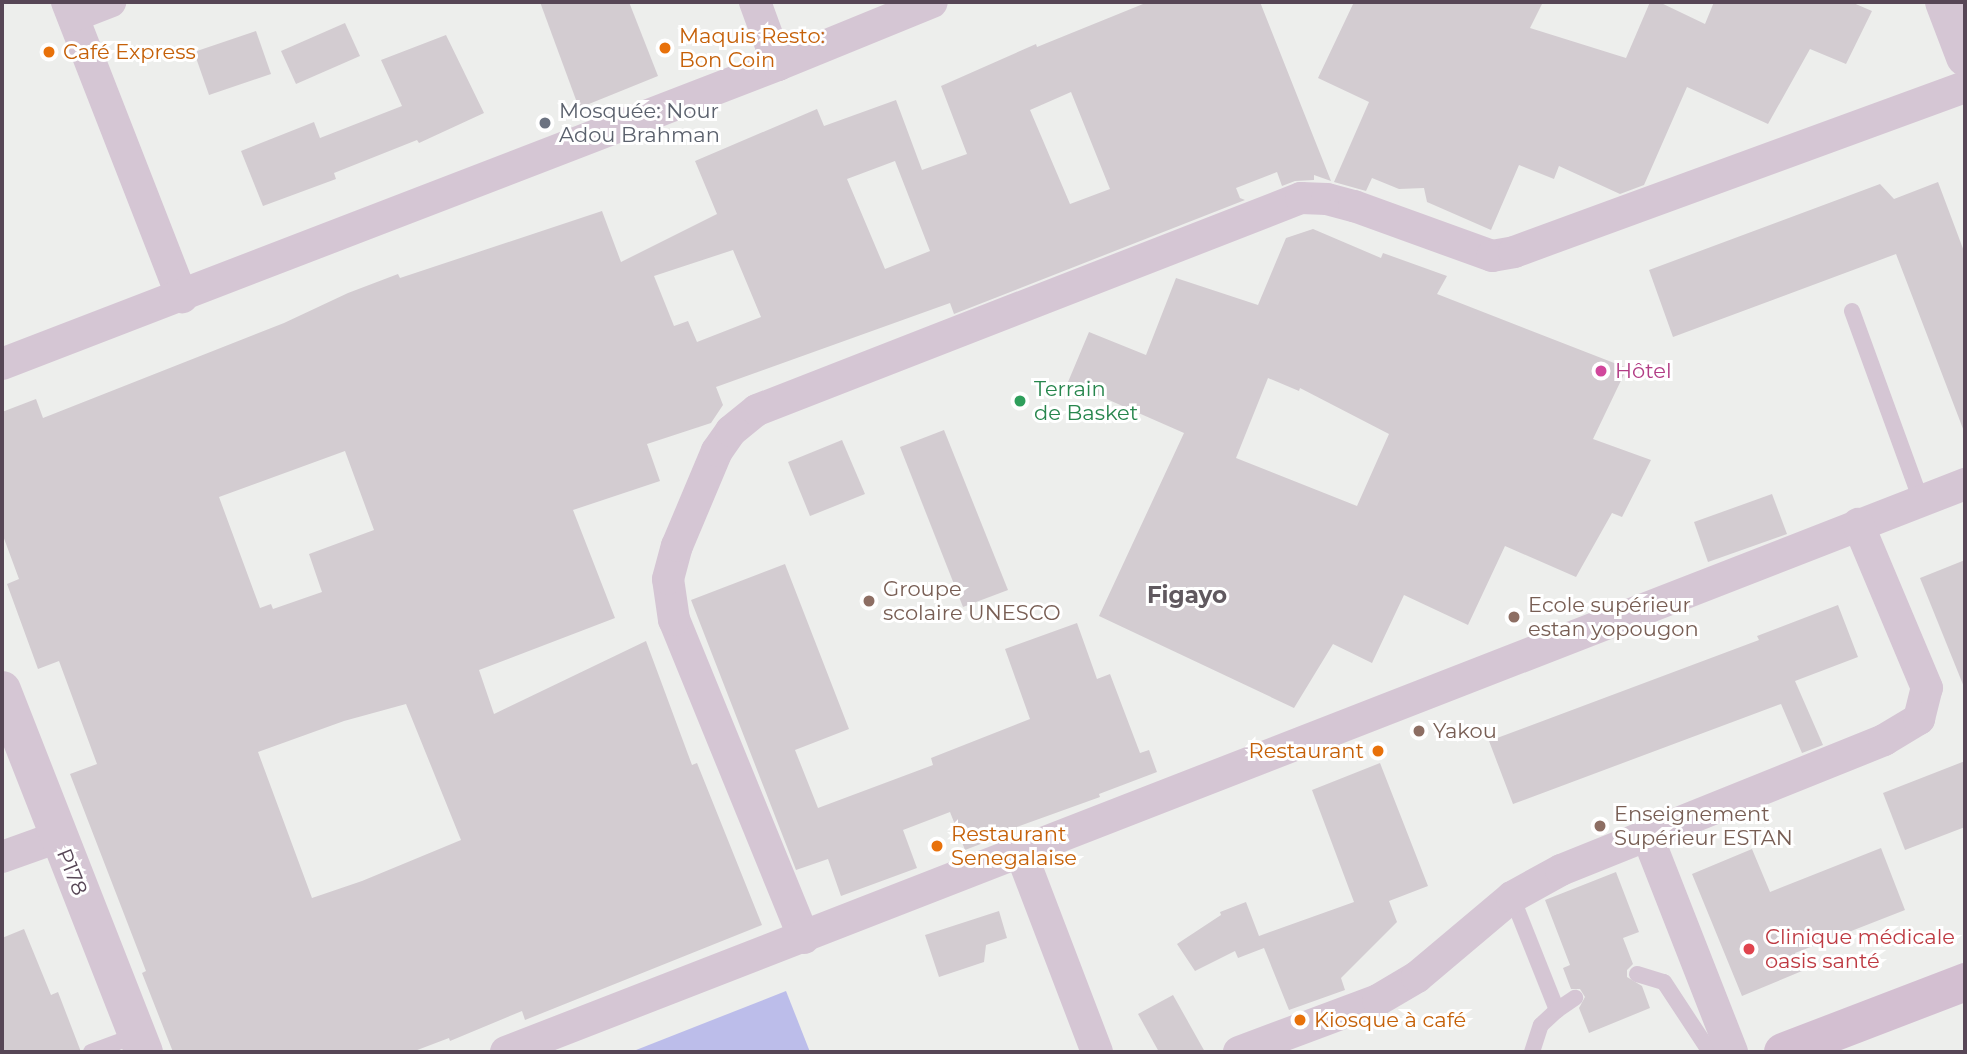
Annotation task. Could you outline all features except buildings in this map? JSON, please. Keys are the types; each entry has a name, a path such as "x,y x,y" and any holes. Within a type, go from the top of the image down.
{"main road":[{"path":"1783,1052 1954,991"}],"street":[{"path":"110,2 70,9 182,297"},
{"path":"755,2 778,65"},
{"path":"2,364 182,297 778,65 932,2"},
{"path":"1944,2 1965,57"},
{"path":"804,938 674,620 668,579 677,545 718,451 732,430 757,410 1301,198 1327,199 1354,206 1492,256 1514,253 1965,87"},
{"path":"506,1052 1965,484"},
{"path":"1239,1052 1378,1000 1417,976 1512,897 1561,870 1884,740 1919,719 1927,688 1858,524"},
{"name":"P178","path":"2,690 141,1044"},
{"path":"1647,835 1732,1052"},
{"path":"2,857 58,837"},
{"path":"1021,853 1097,1052"}],"lane":[{"path":"1852,311 1921,501"},
{"path":"1512,897 1556,1010"},
{"path":"1637,974 1664,982 1710,1052"},
{"path":"1532,1052 1541,1025 1556,1010 1575,998"},
{"path":"92,1052 141,1044"}],"shaded area":[{"path":"786,991 810,1052 631,1052"}],"place":[{"name":"Maquis Resto: Bon Coin","path":"665,48"},
{"name":"Café Express","path":"49,52"},
{"name":"Mosquée: Nour Adou Brahman","path":"545,123"},
{"name":"Hôtel","path":"1601,371"},
{"name":"Terrain de Basket","path":"1020,401"},
{"name":"Groupe scolaire UNESCO","path":"869,601"},
{"name":"Ecole supérieur estan yopougon","path":"1514,617"},
{"name":"Yakou","path":"1419,731"},
{"name":"Restaurant","path":"1378,751"},
{"name":"Enseignement Supérieur ESTAN","path":"1600,826"},
{"name":"Restaurant Senegalaise","path":"937,846"},
{"name":"Clinique médicale oasis santé","path":"1749,949"},
{"name":"Kiosque à café","path":"1300,1020"}],"district":[{"name":"Figayo","path":"1187,595"}]}
